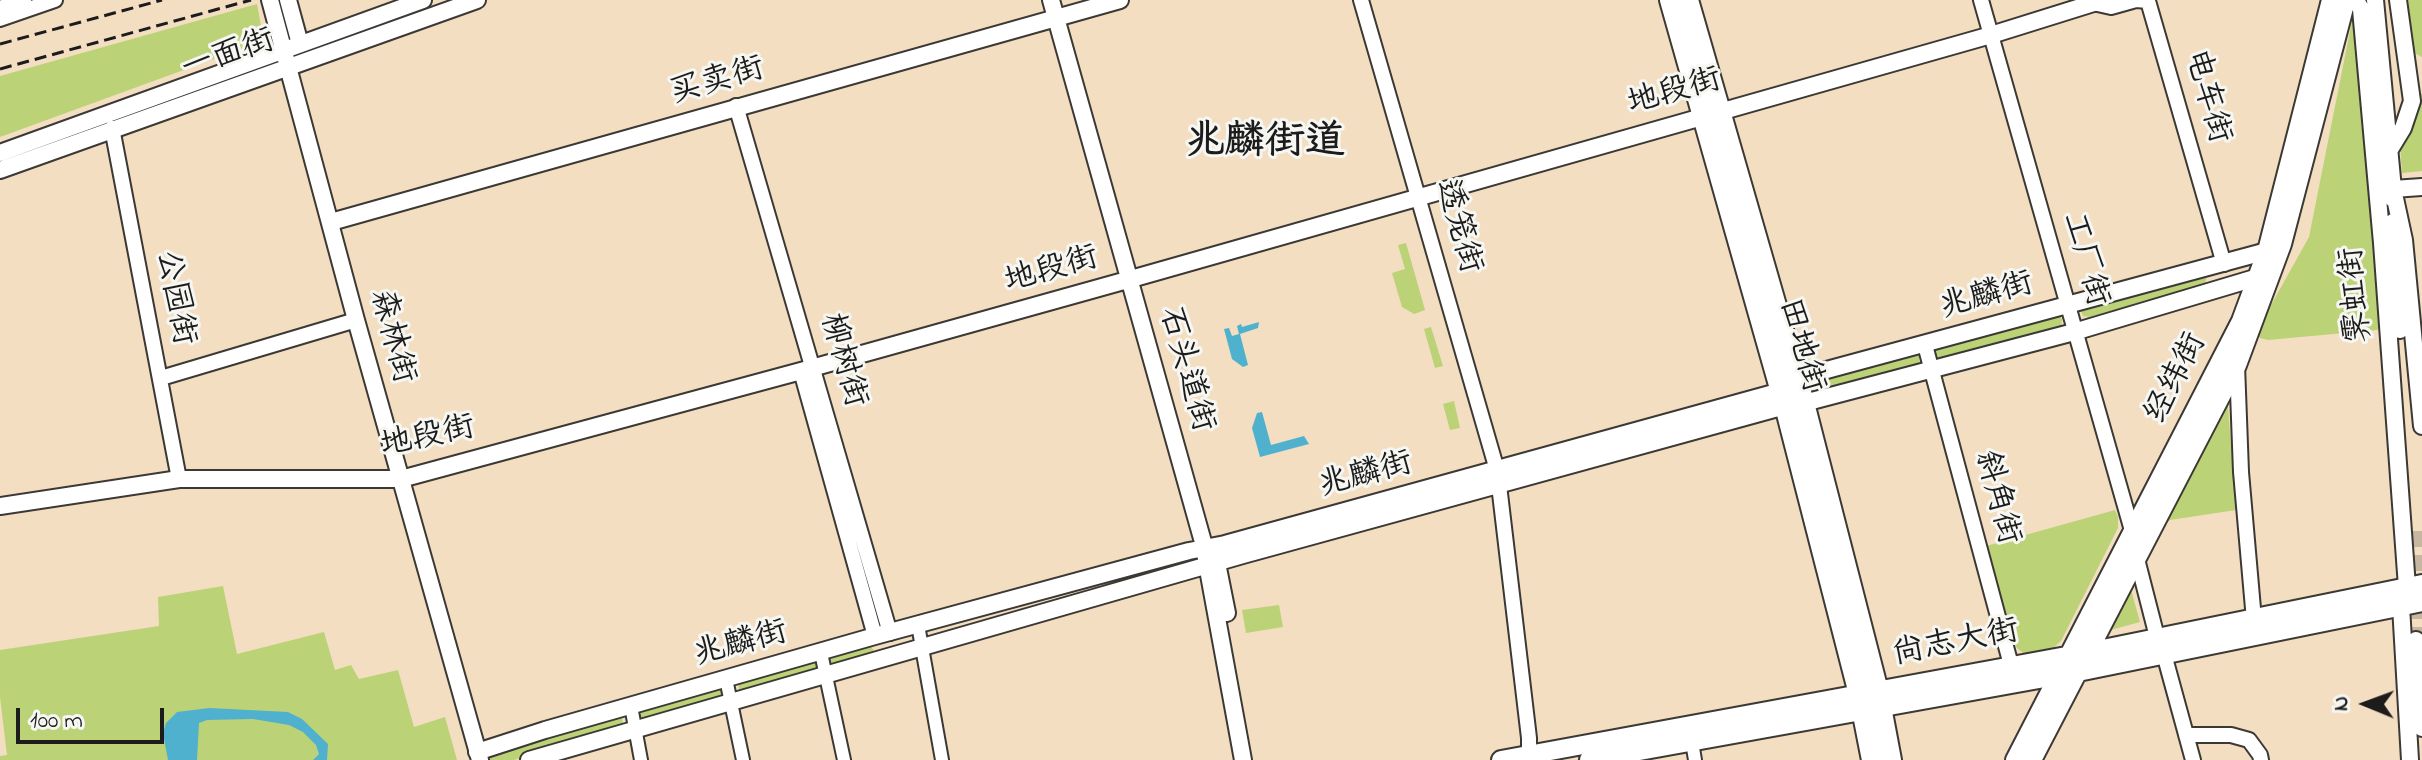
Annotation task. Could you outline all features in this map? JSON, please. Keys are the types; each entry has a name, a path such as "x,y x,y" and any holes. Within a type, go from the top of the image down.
{"highway":[{"name":"田地街","path":"1670,0 1797,378 1790,400"},
{"name":"田地街","path":"1688,0 1710,113 1870,700"},
{"path":"1870,700 1872,760"},
{"path":"1870,700 1891,760"}],"main road":[{"path":"270,0 292,46"},
{"path":"288,0 292,46"},
{"name":"一面街","path":"0,153 423,0"},
{"name":"一面街","path":"0,170 477,0"},
{"name":"石头道街","path":"1051,0 1061,11 1210,556 1254,760"},
{"name":"买卖街","path":"331,222 1061,11 1120,0"},
{"name":"霁虹街","path":"2375,0 2393,189 2393,241 2414,586"},
{"path":"2389,151 2403,128 2412,101 2415,70 2398,0"},
{"name":"霁虹街","path":"2346,1 2361,9 2410,532"},
{"name":"经纬街","path":"2015,760 2265,275 2267,251 2346,1"},
{"name":"经纬街","path":"2032,760 2237,365 2346,1"},
{"name":"地段街","path":"0,506 179,479 401,479 807,370 1991,35 2098,2"},
{"name":"森林街","path":"292,46 289,66 356,320 478,756"},
{"path":"2382,61 2415,70"},
{"path":"2393,189 2422,187"},
{"name":"霁虹街","path":"2393,189 2404,240 2422,426"},
{"name":"兆麟街","path":"1797,378 2267,251"},
{"name":"兆麟街","path":"478,756 631,706 918,625 1210,556 1790,400 1931,370 2074,332 2265,275"},
{"path":"2410,532 2414,551 2422,550"},
{"name":"石头道街","path":"1210,556 1243,760"},
{"name":"兆麟街","path":"529,760 551,757 922,649 1210,556"},
{"name":"尚志大街","path":"1501,760 1870,700 2078,672 2254,620 2414,586"},
{"name":"尚志大街","path":"1589,760 1694,751 1870,700 2011,665 2069,654 2160,646 2422,602"},
{"path":"2401,606 2410,760"},
{"path":"2416,640 2422,728"}],"street":[{"path":"0,8 24,0"},
{"path":"0,19 55,0"},
{"name":"透笼街","path":"1361,0 1498,478 1529,757"},
{"name":"工厂街","path":"1981,0 2133,534"},
{"name":"电车街","path":"2098,2 2111,7 2136,0 2148,1 2224,264"},
{"name":"柳树街","path":"736,106 882,635"},
{"name":"公园街","path":"112,128 179,479"},
{"path":"161,378 356,320"},
{"name":"斜角街","path":"1925,345 2011,665"},
{"path":"2237,365 2241,472 2254,620"},
{"path":"2137,559 2193,760"},
{"path":"918,625 942,760"},
{"path":"821,653 844,760"},
{"path":"726,679 743,760"},
{"path":"631,706 641,760"},
{"path":"2186,735 2231,735 2249,740 2261,760"}],"green space":[{"path":"2403,0 2422,0 2422,57 2409,50"},
{"path":"257,4 261,26 256,42 0,137 0,76"},
{"path":"2353,16 2376,218 2383,325 2377,330 2268,340 2260,338 2256,332 2309,237"},
{"path":"2409,90 2422,94 2422,171 2402,173 2400,145"},
{"path":"1406,243 1425,310 1414,314 1402,307 1392,273 1405,269 1398,245"},
{"path":"2207,275 2205,284 2090,317 2083,316 2081,311 2083,307"},
{"path":"2057,313 2062,319 2061,328 1944,362 1935,360 1933,349"},
{"path":"1431,327 1443,366 1435,368 1424,329"},
{"path":"1912,353 1919,356 1920,367 1819,393 1815,389 1822,377"},
{"path":"1454,401 1460,428 1450,430 1443,404"},
{"path":"2225,405 2228,407 2236,510 2170,520 2163,525"},
{"path":"2115,510 2118,528 2061,641 2050,651 2037,655 2023,653 2016,647 1986,546"},
{"path":"223,586 237,654 324,632 335,670 351,665 359,679 398,670 414,727 445,717 457,760 0,760 0,756 7,755 0,697 0,650 159,626 158,597"},
{"path":"2130,586 2140,622 2107,631"},
{"path":"1279,605 1283,627 1246,633 1242,610"},
{"path":"870,645 873,656 830,666 830,657"},
{"path":"817,660 821,669 743,694 739,690 738,682"},
{"path":"716,688 721,690 723,697 642,721 640,717 642,709"},
{"path":"621,714 623,723 618,729 514,760 489,760 489,753"}],"water":[{"path":"1259,322 1258,328 1240,334 1248,365 1243,367 1232,359 1224,329 1229,328 1232,336 1239,334 1237,326"},
{"path":"1262,412 1271,445 1304,436 1309,444 1260,457 1252,428 1257,413"},
{"path":"209,708 288,712 302,719 328,744 327,760 313,760 319,754 316,745 303,732 289,725 253,719 207,720 199,723 197,760 168,760 163,733 166,723 177,712"}],"tunnel":[{"path":"2415,531 2416,640"}],"railway":[{"path":"0,44 162,0"},
{"path":"0,69 251,0"}],"district":[{"name":"兆麟街道","path":"1265,145"}]}
